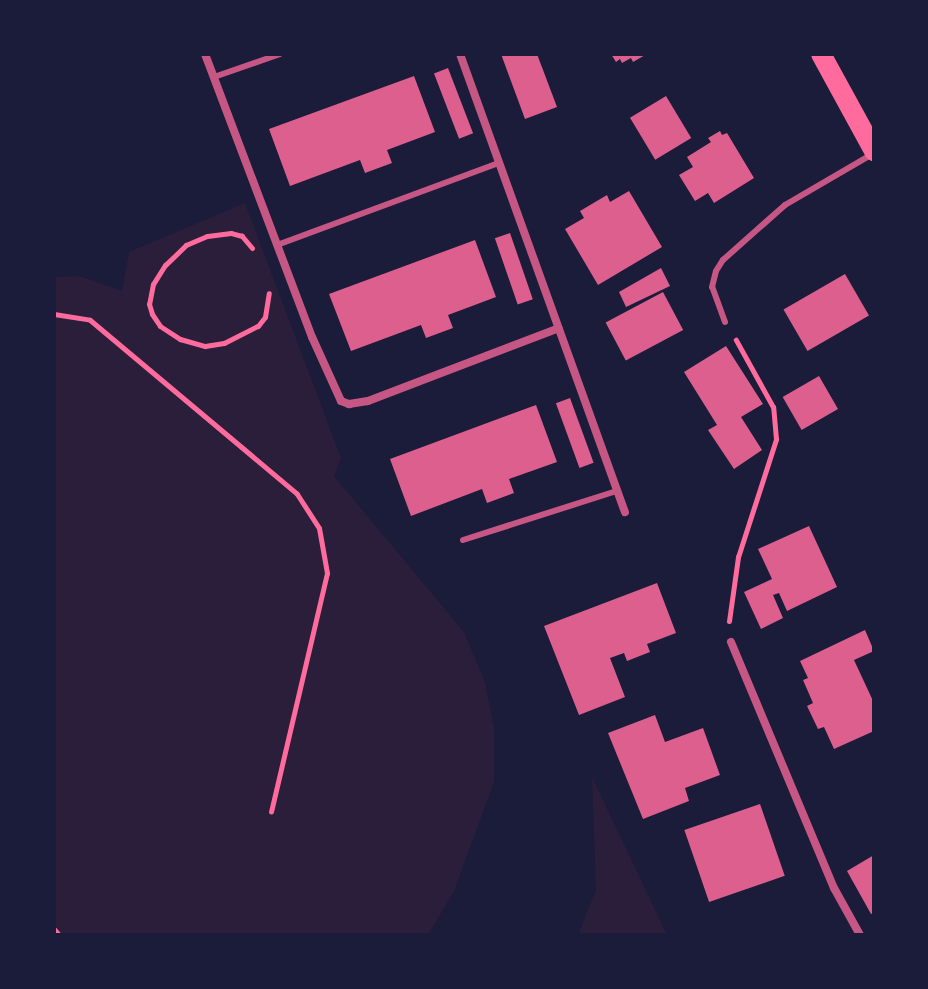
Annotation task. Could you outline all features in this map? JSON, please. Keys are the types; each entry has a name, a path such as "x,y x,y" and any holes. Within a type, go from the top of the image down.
{"main road":[{"path":"821,54 874,152"}],"street":[{"path":"205,54 286,268 341,401 349,404 368,401 559,328"},
{"path":"460,54 625,512"},
{"path":"731,642 834,888 860,935"}],"lane":[{"path":"214,77 280,54"},
{"path":"725,322 712,287 723,260 785,205 874,152"},
{"path":"277,245 499,163"},
{"path":"463,540 617,491"}],"path":[{"path":"231,233 242,236 265,276 269,296 265,317 258,326 237,339 205,346 194,344 170,333 152,314 150,295 165,265 186,245 207,236 231,233"},
{"path":"265,276 286,268"},
{"path":"54,314 90,320 297,494 319,528 327,573 271,812"},
{"path":"725,322 767,394 776,429 770,463 738,557 730,598 731,642"},
{"path":"54,929 59,935"}],"shaded area":[{"path":"245,203 341,458 334,476 464,632 485,682 494,728 494,782 454,891 428,935 54,935 54,277 79,276 122,291 129,252"},
{"path":"592,777 667,935 578,935 596,890"}],"building":[{"path":"501,54 537,54 557,107 525,119"},
{"path":"611,54 647,54 633,62 631,58 622,63 620,59 616,62"},
{"path":"448,68 473,133 459,139 434,73"},
{"path":"414,76 435,132 387,150 392,163 365,173 360,160 290,186 269,129"},
{"path":"666,96 691,138 655,160 630,118"},
{"path":"720,131 722,135 727,133 754,178 714,203 708,193 695,201 679,175 693,167 687,157 711,142 708,138"},
{"path":"629,191 662,247 598,285 565,229 584,218 580,211 607,195 610,202"},
{"path":"510,233 533,299 518,304 495,238"},
{"path":"475,240 496,297 448,315 453,328 426,338 421,325 351,351 329,294"},
{"path":"661,268 670,286 626,307 619,292"},
{"path":"845,274 869,316 808,351 784,310"},
{"path":"663,292 683,330 626,360 606,323"},
{"path":"726,346 763,404 741,417 762,450 734,469 708,430 717,425 684,372"},
{"path":"819,376 838,409 802,430 783,397"},
{"path":"570,398 594,463 580,468 556,403"},
{"path":"536,405 557,462 509,479 514,493 487,503 482,489 411,516 390,459"},
{"path":"809,526 837,587 787,611 779,593 773,595 783,618 761,629 744,592 772,579 758,549"},
{"path":"657,583 676,633 647,644 650,652 627,661 624,653 610,658 625,697 579,715 544,626"},
{"path":"865,630 874,651 854,660 874,703 874,731 834,749 824,727 818,729 807,706 813,703 803,680 808,678 800,661"},
{"path":"655,715 665,742 703,728 720,775 685,788 689,801 643,819 608,733"},
{"path":"760,804 785,876 709,902 684,830"},
{"path":"874,855 874,913 871,914 847,871"}]}
